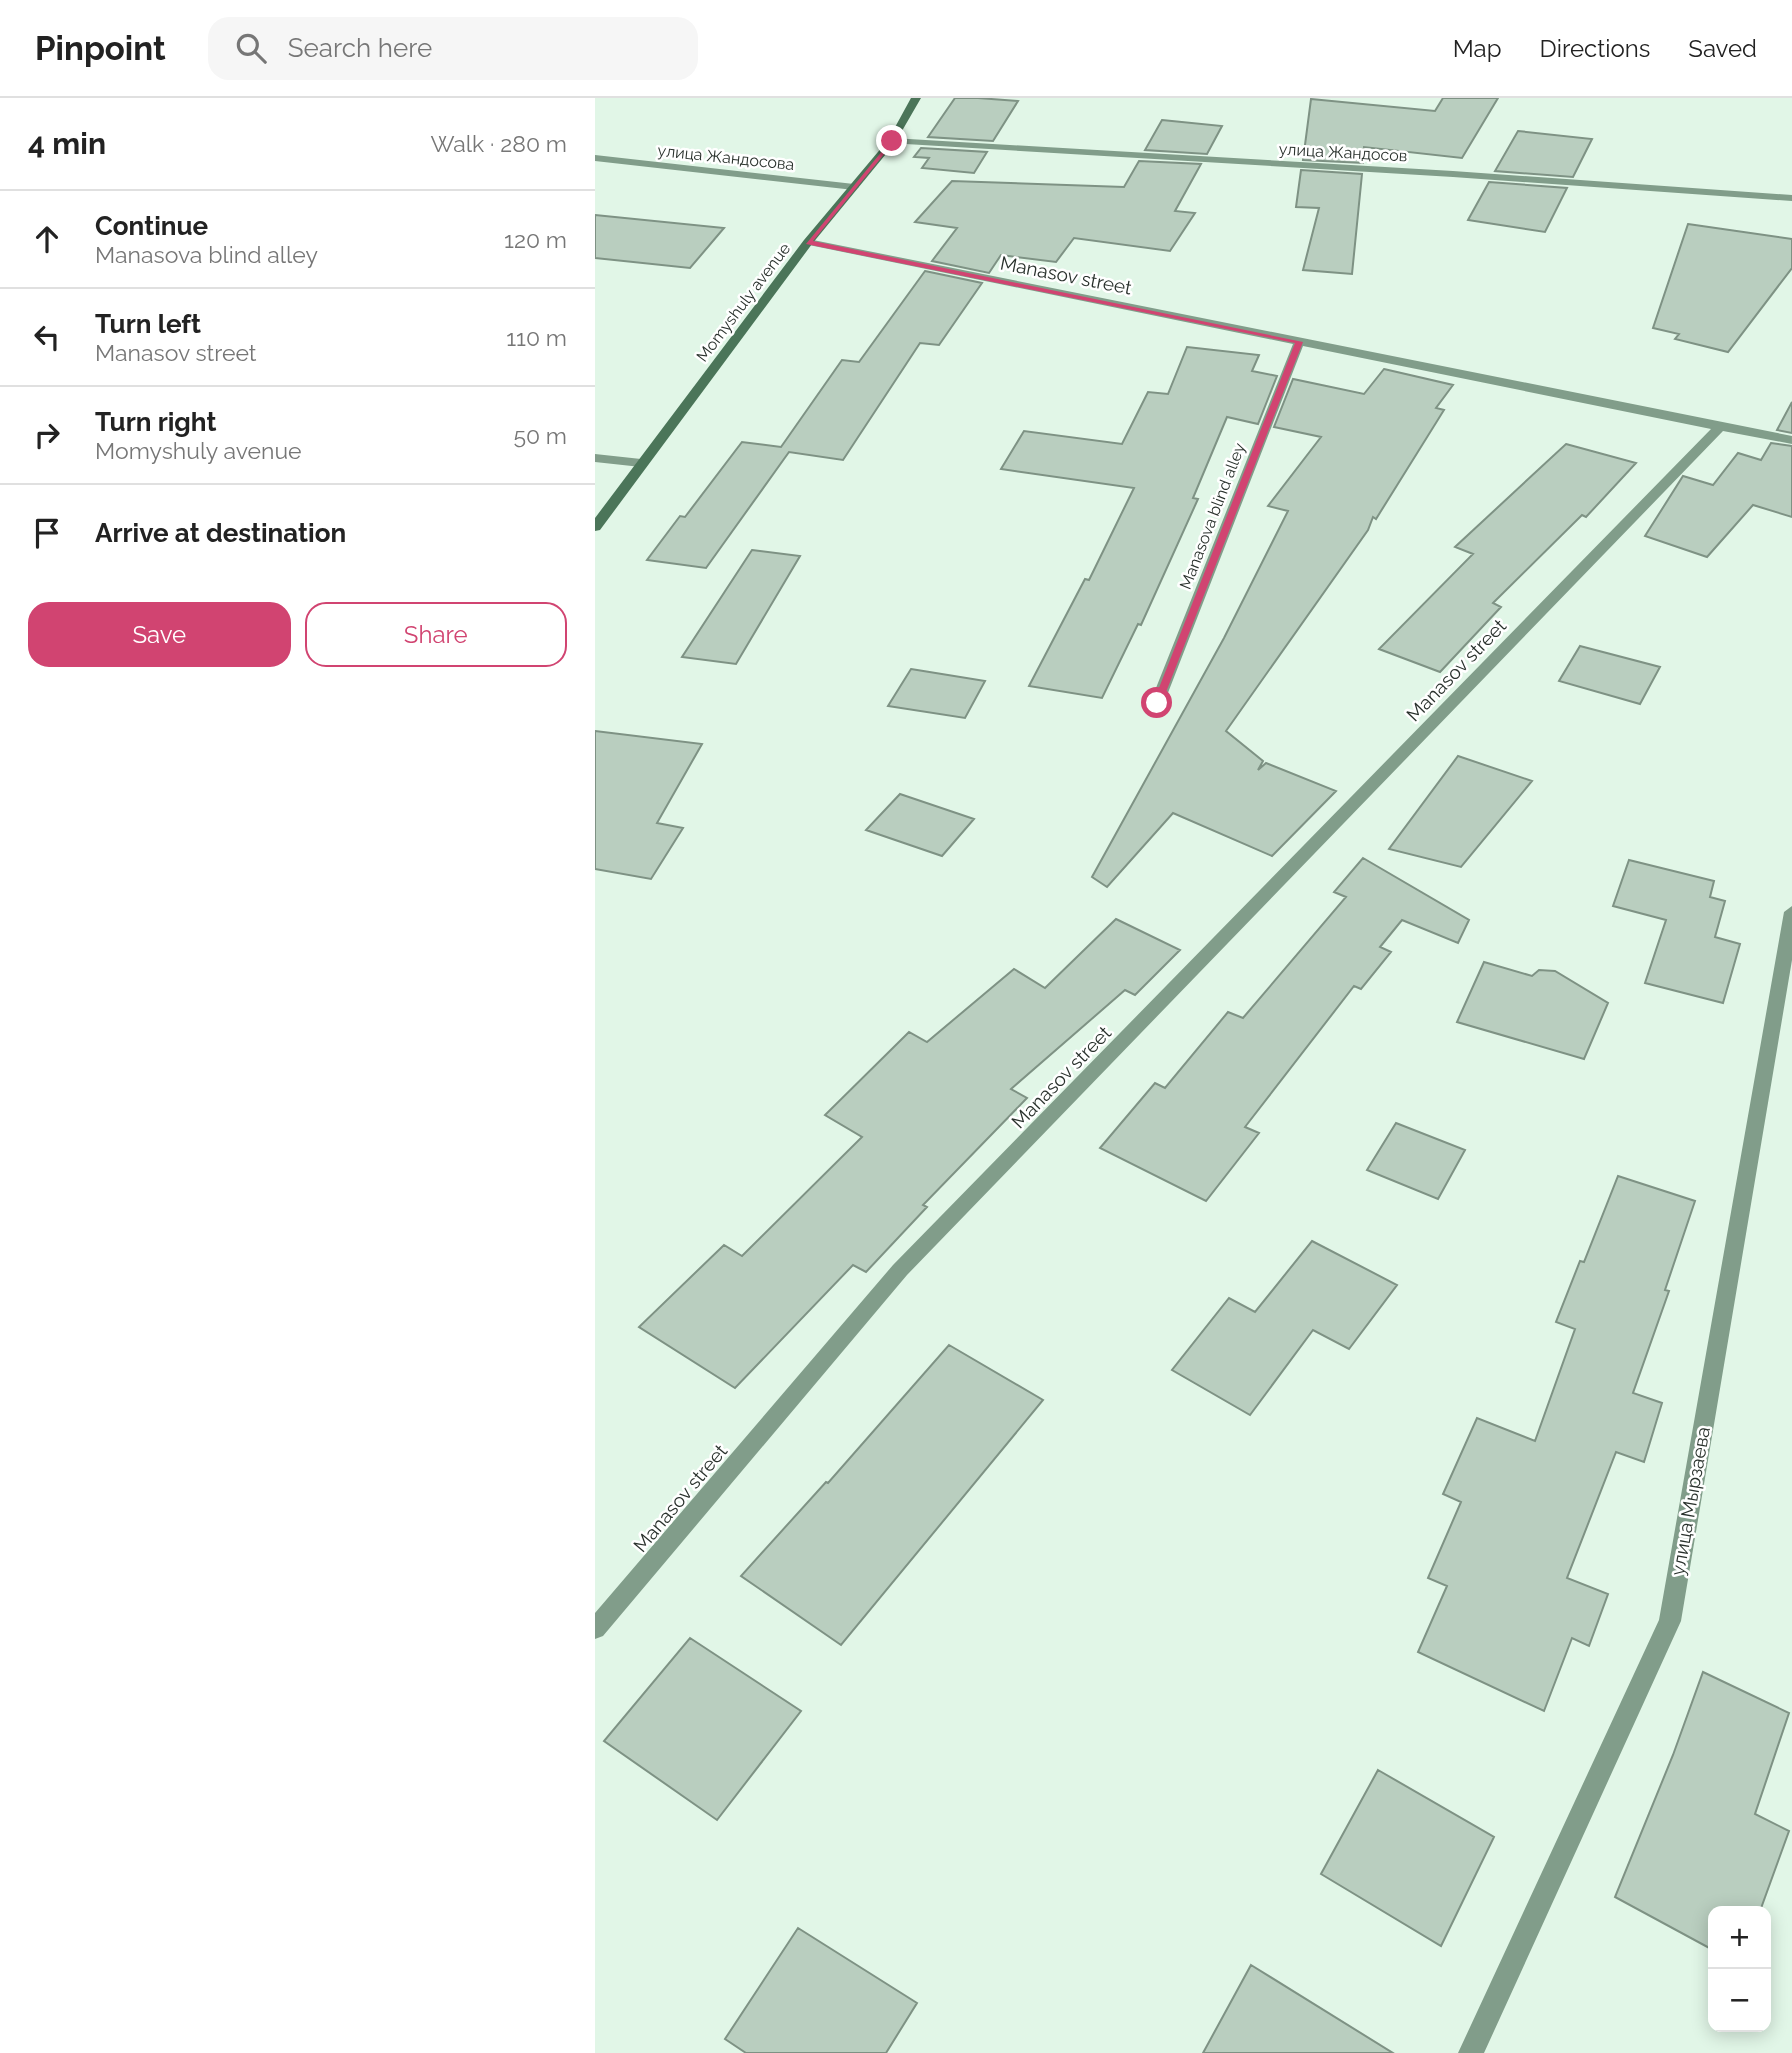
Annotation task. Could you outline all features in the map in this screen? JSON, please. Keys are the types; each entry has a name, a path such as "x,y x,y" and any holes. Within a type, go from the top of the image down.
{"main road":[{"name":"Momyshuly avenue","path":"595,527 808,243 892,141 916,98"}],"street":[{"name":"улица Жандосов","path":"892,141 1440,173 1792,198"},
{"name":"улица Жандосова","path":"595,158 854,187"},
{"name":"Manasov street","path":"808,243 1720,427"},
{"name":"Manasova blind alley","path":"1157,703 1299,342"},
{"name":"Manasov street","path":"595,1629 900,1270 1720,427"},
{"path":"1720,427 1792,440"},
{"path":"595,458 641,463"},
{"name":"улица Мырзаева","path":"1471,2053 1669,1621 1792,912"}],"building":[{"path":"955,98 1018,101 993,141 928,137"},
{"path":"1443,98 1498,98 1462,158 1364,147 1363,163 1303,160 1311,99 1435,111"},
{"path":"1162,120 1222,126 1207,154 1145,150"},
{"path":"1518,131 1592,139 1573,177 1495,171"},
{"path":"921,148 987,152 974,173 922,168 929,158 914,157"},
{"path":"1139,161 1201,164 1175,211 1195,213 1170,251 1074,238 1056,262 1001,255 989,273 932,261 957,228 915,222 952,181 1124,187"},
{"path":"1301,170 1362,174 1352,274 1303,270 1319,208 1296,207"},
{"path":"1489,182 1567,188 1545,232 1468,220"},
{"path":"595,215 724,228 690,268 595,258"},
{"path":"1688,224 1792,239 1792,268 1728,352 1675,339 1679,334 1653,328"},
{"path":"925,271 982,283 939,345 920,343 843,460 789,452 706,568 647,560 680,516 685,517 742,442 781,447 842,360 859,362"},
{"path":"1187,347 1259,355 1252,371 1277,376 1258,424 1227,417 1193,498 1198,499 1141,625 1138,624 1102,698 1029,686 1085,579 1089,580 1134,488 1001,469 1024,431 1122,444 1148,392 1168,394"},
{"path":"1384,369 1453,385 1436,408 1444,410 1376,519 1373,517 1368,530 1226,731 1263,761 1258,770 1266,763 1336,791 1272,856 1173,813 1107,887 1092,877 1224,638 1288,511 1268,506 1321,437 1274,427 1293,379 1364,394"},
{"path":"1792,402 1792,433 1777,430"},
{"path":"1771,443 1792,446 1792,517 1753,505 1707,557 1645,536 1683,476 1713,485 1738,453 1761,460"},
{"path":"1566,444 1636,463 1586,517 1582,515 1493,603 1501,607 1440,672 1379,649 1473,554 1455,547"},
{"path":"752,550 800,556 736,664 682,657"},
{"path":"1580,646 1660,667 1640,704 1559,681"},
{"path":"911,669 985,681 965,718 888,706"},
{"path":"595,731 702,744 657,823 683,828 651,879 595,869"},
{"path":"1458,756 1532,781 1461,867 1389,849"},
{"path":"900,794 974,819 942,856 866,830"},
{"path":"1363,858 1469,920 1458,943 1402,920 1380,947 1391,952 1361,989 1354,986 1245,1127 1259,1133 1206,1201 1100,1148 1155,1083 1165,1088 1228,1012 1243,1018 1346,897 1334,892"},
{"path":"1629,860 1714,881 1710,897 1725,901 1715,937 1740,944 1723,1003 1645,983 1666,920 1613,906"},
{"path":"1116,919 1180,950 1135,995 1125,990 1011,1089 1027,1098 923,1205 927,1207 866,1272 853,1265 735,1388 639,1327 724,1245 742,1256 862,1137 825,1115 909,1032 927,1042 1014,969 1045,988"},
{"path":"1484,962 1532,976 1539,970 1555,971 1608,1003 1584,1059 1457,1022"},
{"path":"1396,1123 1465,1150 1438,1199 1367,1170"},
{"path":"1618,1176 1695,1201 1665,1290 1669,1291 1633,1393 1662,1403 1644,1462 1616,1452 1567,1578 1608,1594 1589,1646 1572,1638 1544,1711 1418,1652 1447,1586 1428,1578 1461,1502 1443,1494 1477,1418 1535,1441 1575,1329 1556,1322 1580,1261 1584,1262"},
{"path":"1312,1241 1397,1285 1349,1349 1313,1330 1250,1415 1172,1370 1229,1298 1255,1312"},
{"path":"949,1345 1043,1400 841,1645 741,1576 826,1482 828,1483"},
{"path":"690,1638 801,1711 717,1820 604,1741"},
{"path":"1703,1672 1789,1713 1755,1814 1789,1831 1762,1906 1708,1906 1708,1947 1615,1897 1673,1755"},
{"path":"1378,1770 1494,1837 1441,1946 1321,1874"},
{"path":"798,1928 917,2003 886,2053 746,2053 725,2039"},
{"path":"1251,1965 1393,2053 1203,2053"}],"route":[{"path":"892,141 808,243 1299,342 1157,703"}]}
